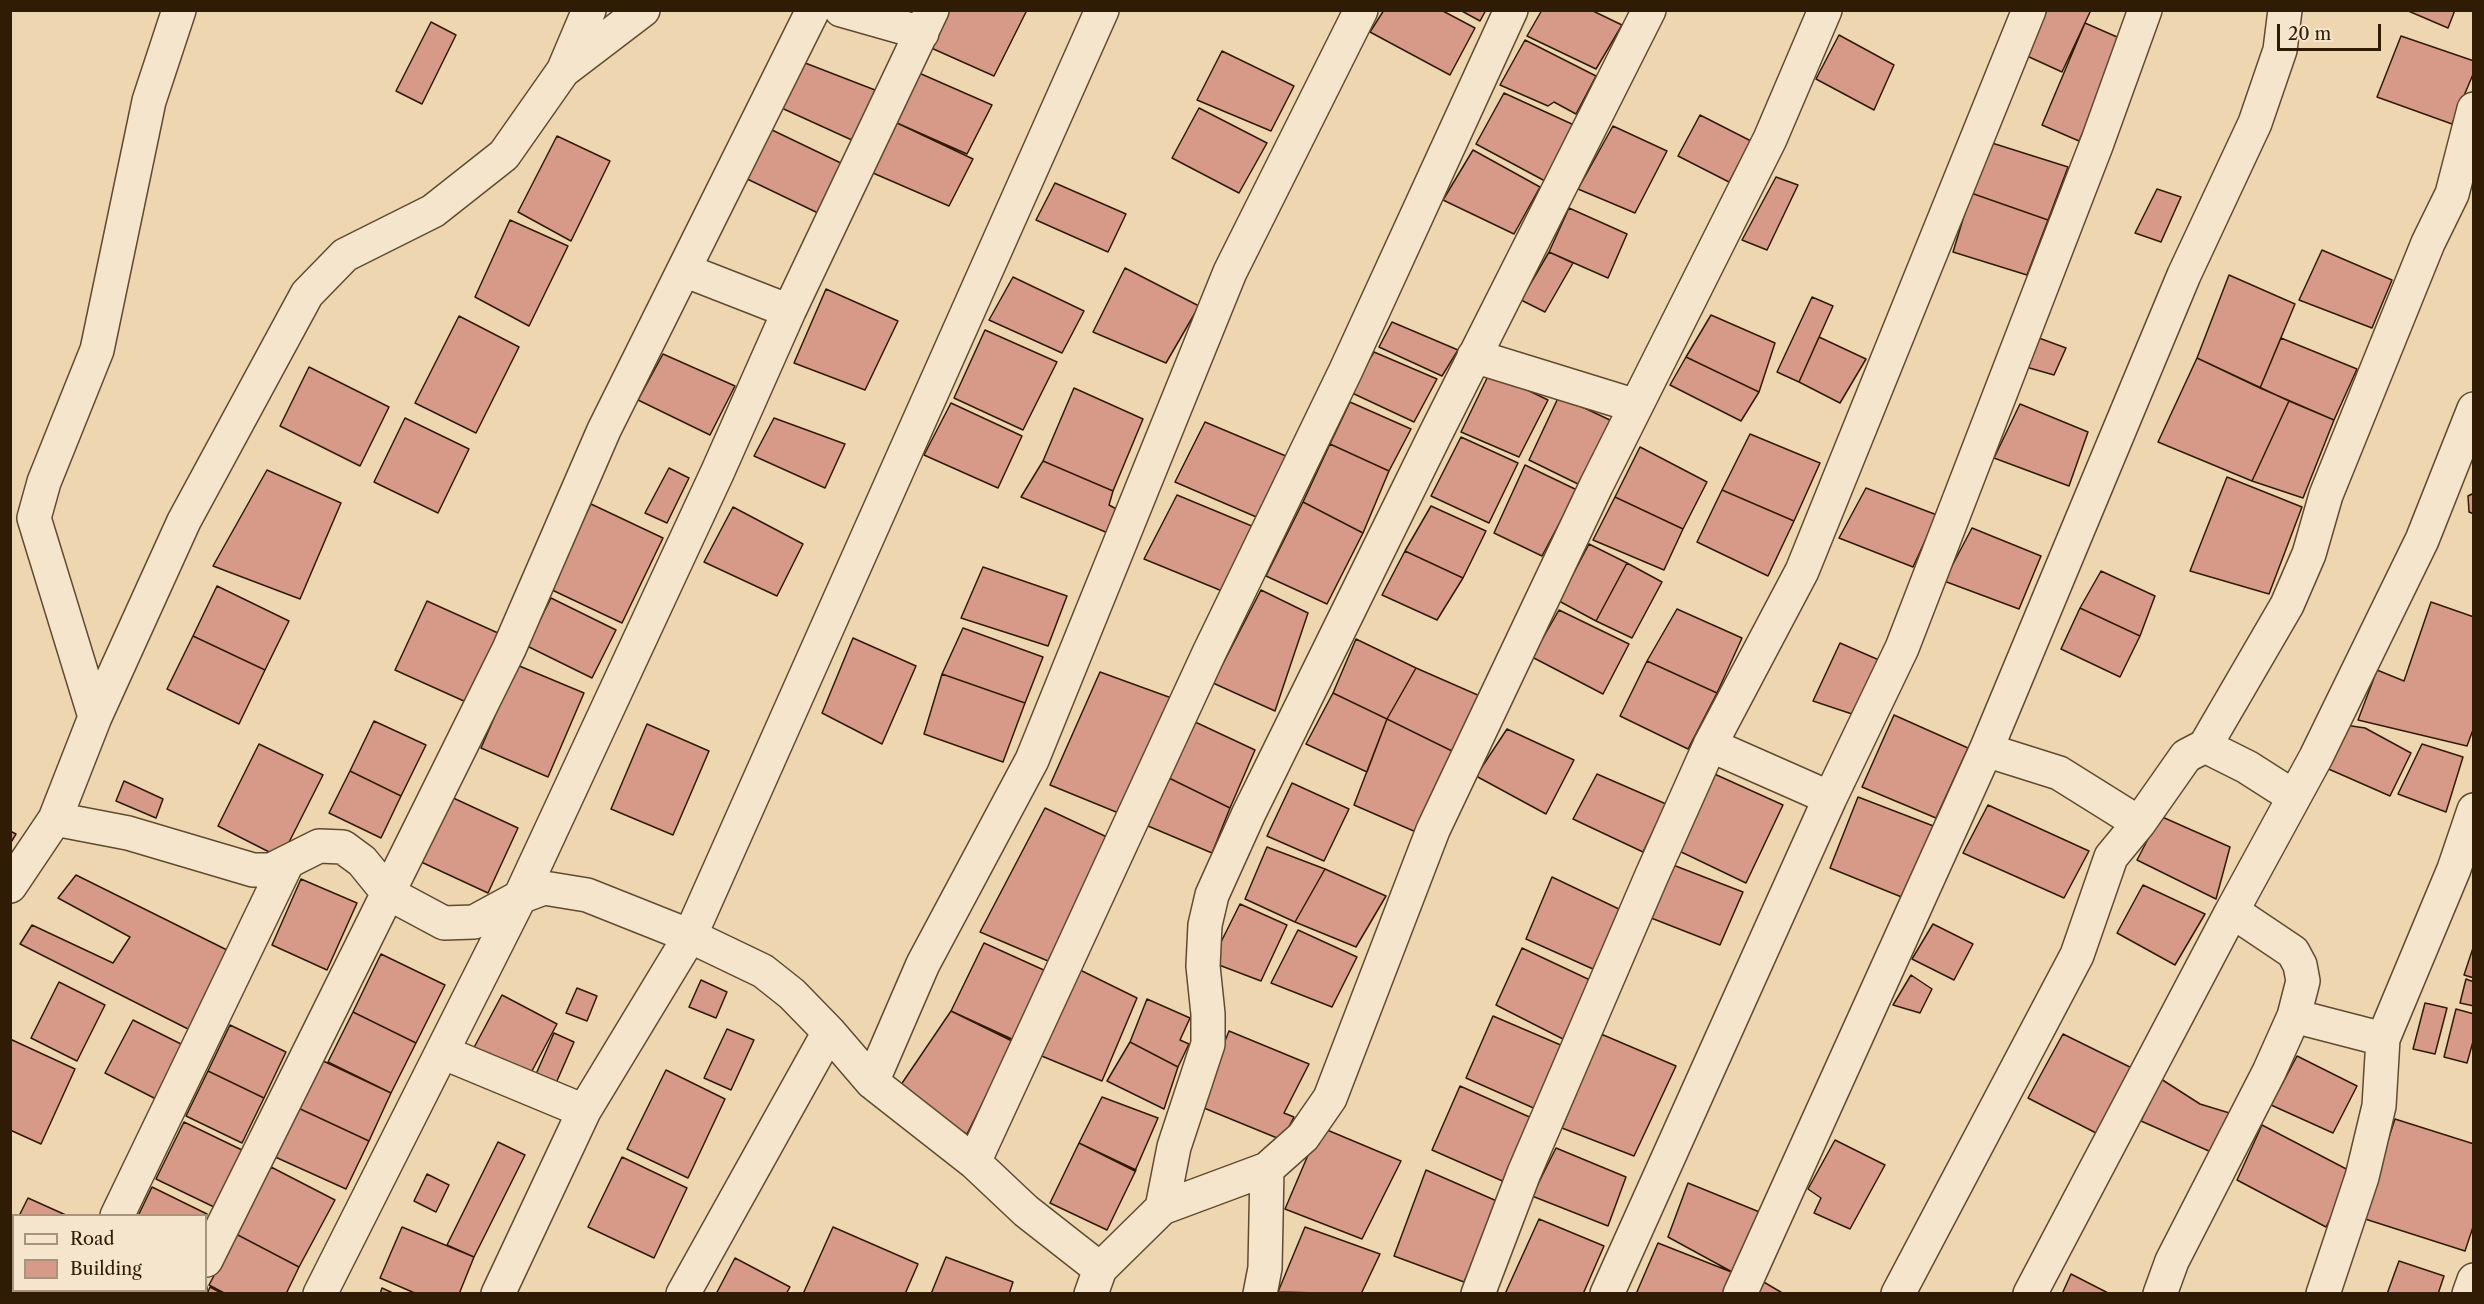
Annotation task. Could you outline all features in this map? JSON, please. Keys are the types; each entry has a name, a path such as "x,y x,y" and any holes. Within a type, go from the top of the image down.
{"street":[{"path":"95,717 34,518 44,482 97,350 149,101 179,10"},
{"path":"10,886 55,819 95,717 184,521 307,294 345,255 433,212 504,155 563,71 589,10"},
{"path":"563,71 643,10"},
{"path":"207,1258 509,649 604,430 813,10"},
{"path":"320,1293 520,897 718,471 789,311 927,22 841,10"},
{"path":"498,1293 584,1111 690,936 1102,10"},
{"path":"872,1082 923,964 1032,760 1230,272 1361,10"},
{"path":"974,1162 1209,653 1351,359 1511,10"},
{"path":"1162,1208 1174,1147 1208,1044 1208,1014 1203,966 1204,925 1212,895 1249,813 1474,356 1649,10"},
{"path":"55,819 128,833 253,870 271,870 319,846 343,846 362,861 388,893 444,923 474,922 520,897 544,888 587,895 690,936 762,971 792,994 830,1032 872,1082 974,1162 1095,1281 1162,1208 1267,1169 1304,1137 1330,1098 1433,830 1636,406 1770,139 1825,10"},
{"path":"1478,1293 1529,1162 1710,745 1802,571 2029,10"},
{"path":"1606,1293 1830,798 1902,648 2097,143 2145,10"},
{"path":"1740,1293 1986,750 2184,275 2255,123 2280,50 2285,10"},
{"path":"1898,1293 2077,955 2111,857 2139,823 2186,756 2205,746 2287,605 2304,564 2326,495 2428,243 2452,194 2474,109"},
{"path":"684,270 789,311"},
{"path":"1474,356 1636,406"},
{"path":"2030,1293 2232,910 2316,758 2422,540 2474,409"},
{"path":"1710,745 1830,798"},
{"path":"2205,746 2247,767 2294,797"},
{"path":"1986,750 2059,773 2139,823"},
{"path":"2324,1293 2362,1177 2379,1106 2383,1039 2464,872 2474,810"},
{"path":"117,1214 287,863"},
{"path":"2160,1293 2172,1261 2269,1072 2294,1016 2303,981 2300,965 2293,952 2232,910"},
{"path":"2294,1016 2383,1039"},
{"path":"683,1293 830,1032"},
{"path":"442,1052 584,1111"},
{"path":"1260,1293 1265,1268 1267,1169"},
{"path":"2469,1293 2474,1280"}],"building":[{"path":"948,10 1027,10 994,76 929,47"},
{"path":"1384,10 1441,10 1475,28 1450,75 1370,32"},
{"path":"1460,10 1486,10 1480,21"},
{"path":"1542,10 1591,10 1622,25 1596,69 1527,36"},
{"path":"2047,10 2091,10 2062,72 2027,56"},
{"path":"2406,10 2455,10 2448,28"},
{"path":"431,22 456,35 422,104 396,91"},
{"path":"2085,23 2124,40 2079,141 2042,125"},
{"path":"1839,35 1894,65 1874,110 1816,79"},
{"path":"2401,36 2474,61 2474,72 2452,124 2377,97"},
{"path":"1525,40 1596,76 1576,114 1554,102 1548,106 1500,85"},
{"path":"1222,51 1294,86 1271,131 1197,100"},
{"path":"800,61 875,90 854,141 775,105"},
{"path":"919,73 992,105 967,154 897,123"},
{"path":"1504,93 1574,125 1545,181 1476,144"},
{"path":"1199,108 1267,143 1239,193 1172,158"},
{"path":"1700,115 1751,141 1729,182 1678,156"},
{"path":"897,123 973,159 949,206 873,173"},
{"path":"1613,126 1667,151 1635,213 1578,189"},
{"path":"770,129 845,165 818,213 741,176"},
{"path":"557,136 610,161 571,241 518,212"},
{"path":"1992,143 2068,167 2048,220 1971,193"},
{"path":"1473,150 1540,187 1514,234 1443,200"},
{"path":"1776,177 1798,185 1767,250 1742,240"},
{"path":"1055,183 1126,214 1108,252 1036,220"},
{"path":"2157,189 2181,197 2161,242 2135,233"},
{"path":"1971,193 2048,220 2027,275 1953,252"},
{"path":"1569,208 1627,234 1608,278 1549,252"},
{"path":"510,220 568,246 529,326 475,297"},
{"path":"2322,250 2392,280 2372,328 2299,300"},
{"path":"1549,252 1573,263 1545,312 1521,300"},
{"path":"1125,268 1199,306 1166,363 1093,332"},
{"path":"2229,275 2295,304 2260,388 2197,358"},
{"path":"1013,277 1084,311 1062,353 989,320"},
{"path":"826,289 898,321 865,390 794,363"},
{"path":"1812,297 1833,306 1799,382 1777,372"},
{"path":"1711,315 1775,343 1759,392 1686,357"},
{"path":"459,316 519,347 476,433 415,403"},
{"path":"1392,322 1458,350 1442,376 1379,347"},
{"path":"985,330 1057,362 1023,430 954,398"},
{"path":"1819,337 1866,359 1840,403 1799,382"},
{"path":"2039,338 2066,348 2054,375 2026,367"},
{"path":"2281,338 2357,369 2334,420 2260,388"},
{"path":"1374,352 1437,379 1414,422 1350,392"},
{"path":"663,354 735,386 710,435 638,400"},
{"path":"1686,357 1759,392 1741,421 1670,385"},
{"path":"2197,358 2289,401 2252,481 2158,442"},
{"path":"309,367 389,407 360,466 280,426"},
{"path":"1490,372 1548,400 1519,457 1461,432"},
{"path":"1074,388 1143,419 1113,491 1043,461"},
{"path":"1559,396 1612,421 1578,484 1529,460"},
{"path":"2289,401 2334,420 2303,498 2252,481"},
{"path":"1350,402 1411,429 1389,471 1330,444"},
{"path":"951,403 1022,436 998,488 924,455"},
{"path":"2020,404 2088,432 2069,486 1994,458"},
{"path":"405,418 469,449 438,513 374,482"},
{"path":"774,418 845,444 825,488 754,456"},
{"path":"1205,422 1293,459 1261,519 1175,482"},
{"path":"1750,434 1820,463 1794,521 1722,490"},
{"path":"1461,437 1518,463 1489,523 1431,496"},
{"path":"1330,444 1389,471 1363,533 1303,502"},
{"path":"1640,447 1707,482 1683,529 1615,497"},
{"path":"1043,461 1113,491 1109,505 1122,512 1108,533 1021,497"},
{"path":"1525,465 1577,490 1542,556 1494,533"},
{"path":"669,468 689,478 667,523 645,513"},
{"path":"267,470 341,503 300,599 213,566"},
{"path":"2227,477 2302,507 2269,594 2190,571"},
{"path":"1866,488 1937,515 1913,567 1839,538"},
{"path":"1722,490 1794,521 1768,576 1697,542"},
{"path":"2474,493 2474,514 2469,512 2468,496"},
{"path":"1177,495 1259,529 1227,593 1144,559"},
{"path":"1615,497 1683,529 1664,570 1593,540"},
{"path":"1303,502 1363,533 1327,604 1266,576"},
{"path":"591,504 663,538 622,623 550,589"},
{"path":"1431,506 1486,531 1463,578 1405,551"},
{"path":"733,507 803,544 777,596 704,562"},
{"path":"1972,528 2041,556 2019,609 1944,581"},
{"path":"1589,544 1627,563 1596,621 1559,601"},
{"path":"1405,551 1463,578 1437,620 1382,595"},
{"path":"1627,563 1662,582 1632,638 1596,621"},
{"path":"983,567 1067,596 1048,646 961,618"},
{"path":"2101,571 2155,596 2140,636 2080,608"},
{"path":"217,586 289,621 265,670 193,636"},
{"path":"1261,590 1308,613 1275,711 1213,683"},
{"path":"551,598 616,630 592,678 527,646"},
{"path":"427,601 498,633 466,702 395,670"},
{"path":"2431,602 2474,617 2474,727 2467,746 2358,720 2377,670 2404,681"},
{"path":"2080,608 2140,636 2120,677 2061,649"},
{"path":"1677,609 1742,638 1717,693 1647,661"},
{"path":"1559,610 1629,644 1603,694 1532,657"},
{"path":"963,628 1043,657 1025,703 942,674"},
{"path":"193,636 265,670 239,724 167,689"},
{"path":"853,638 916,666 882,744 822,713"},
{"path":"1356,639 1416,668 1387,719 1333,693"},
{"path":"1840,643 1879,660 1858,716 1813,701"},
{"path":"1647,661 1717,693 1688,749 1620,716"},
{"path":"517,665 584,693 548,777 481,748"},
{"path":"1416,668 1480,696 1452,751 1387,719"},
{"path":"1100,672 1177,700 1121,814 1050,785"},
{"path":"942,674 1025,703 1003,762 924,734"},
{"path":"1333,693 1387,719 1367,772 1306,744"},
{"path":"1894,715 1968,748 1936,818 1862,787"},
{"path":"1387,719 1452,751 1416,832 1354,805"},
{"path":"374,721 426,745 401,796 350,771"},
{"path":"1193,721 1255,750 1230,808 1169,778"},
{"path":"647,724 709,751 673,835 611,809"},
{"path":"2345,725 2365,728 2411,753 2390,796 2324,767"},
{"path":"1507,729 1574,760 1546,814 1476,776"},
{"path":"259,744 323,775 281,858 218,826"},
{"path":"2422,744 2463,757 2446,812 2398,794"},
{"path":"350,771 401,796 381,838 329,813"},
{"path":"1710,772 1783,805 1746,883 1675,849"},
{"path":"1597,774 1666,804 1643,852 1573,819"},
{"path":"1169,778 1230,808 1212,853 1148,826"},
{"path":"124,781 163,799 156,818 116,801"},
{"path":"1292,783 1349,809 1324,861 1267,836"},
{"path":"449,796 518,828 488,893 419,861"},
{"path":"1858,797 1936,827 1904,898 1830,868"},
{"path":"1988,805 2089,851 2064,898 1963,853"},
{"path":"1045,808 1109,838 1048,961 980,932"},
{"path":"2160,816 2230,847 2216,899 2137,860"},
{"path":"10,831 16,834 10,844"},
{"path":"1267,847 1325,869 1295,922 1245,899"},
{"path":"1673,865 1743,892 1720,945 1646,916"},
{"path":"1325,869 1386,896 1356,947 1295,922"},
{"path":"76,875 229,951 192,1031 20,944 32,925 113,963 130,937 58,898"},
{"path":"1552,877 1621,910 1593,969 1526,939"},
{"path":"301,879 357,903 327,970 272,945"},
{"path":"2143,885 2205,914 2175,965 2117,933"},
{"path":"1240,904 1287,925 1261,981 1211,962"},
{"path":"1933,924 1973,944 1954,980 1912,959"},
{"path":"1298,930 1357,957 1332,1007 1271,983"},
{"path":"984,943 1046,971 1014,1042 951,1011"},
{"path":"2474,945 2474,978 2464,975"},
{"path":"1522,948 1590,980 1563,1039 1496,1005"},
{"path":"381,954 445,985 416,1043 353,1012"},
{"path":"1074,967 1137,998 1102,1081 1032,1052"},
{"path":"1911,975 1932,989 1920,1013 1893,1005"},
{"path":"2466,979 2474,982 2474,1006 2460,1003"},
{"path":"701,980 727,992 716,1018 689,1007"},
{"path":"59,982 105,1005 77,1061 31,1038"},
{"path":"577,988 597,996 587,1021 566,1013"},
{"path":"502,995 557,1024 525,1084 470,1055"},
{"path":"1147,999 1190,1018 1180,1040 1189,1044 1178,1067 1130,1042"},
{"path":"2425,1003 2447,1008 2435,1054 2413,1049"},
{"path":"2456,1009 2474,1014 2474,1038 2467,1063 2444,1057"},
{"path":"951,1011 1014,1040 967,1134 894,1095"},
{"path":"353,1012 416,1043 391,1093 328,1062"},
{"path":"1493,1016 1570,1049 1538,1110 1466,1078"},
{"path":"133,1020 183,1045 156,1099 105,1073"},
{"path":"230,1025 286,1052 264,1098 208,1071"},
{"path":"727,1029 754,1040 731,1090 704,1078"},
{"path":"1229,1031 1309,1064 1284,1113 1294,1117 1282,1140 1199,1106"},
{"path":"554,1033 574,1042 553,1090 533,1081"},
{"path":"1601,1034 1676,1066 1634,1156 1562,1128"},
{"path":"2063,1034 2140,1072 2098,1134 2028,1098"},
{"path":"10,1039 75,1069 41,1144 10,1130"},
{"path":"1130,1042 1178,1067 1164,1109 1107,1081"},
{"path":"2297,1056 2357,1086 2333,1133 2271,1105"},
{"path":"319,1059 391,1093 369,1141 296,1107"},
{"path":"666,1070 725,1099 688,1178 627,1149"},
{"path":"208,1071 264,1098 242,1143 186,1116"},
{"path":"2161,1079 2200,1104 2236,1115 2218,1155 2141,1121"},
{"path":"1460,1086 1534,1119 1507,1183 1432,1150"},
{"path":"1102,1097 1158,1118 1135,1171 1079,1143"},
{"path":"296,1107 369,1141 346,1189 273,1156"},
{"path":"2395,1119 2474,1144 2474,1224 2465,1251 2362,1218"},
{"path":"184,1122 242,1150 214,1207 156,1179"},
{"path":"2262,1125 2354,1173 2326,1227 2237,1180"},
{"path":"1320,1127 1401,1161 1362,1239 1285,1209"},
{"path":"1835,1140 1885,1165 1850,1229 1814,1213 1821,1198 1808,1189"},
{"path":"498,1142 525,1155 474,1257 447,1245"},
{"path":"1079,1143 1136,1170 1107,1230 1050,1203"},
{"path":"1556,1148 1626,1177 1608,1226 1532,1196"},
{"path":"622,1157 687,1188 654,1258 588,1227"},
{"path":"271,1167 335,1200 299,1267 236,1234"},
{"path":"1426,1170 1499,1202 1464,1282 1394,1256"},
{"path":"427,1174 449,1185 436,1212 414,1201"},
{"path":"1688,1183 1762,1213 1734,1273 1668,1237"},
{"path":"152,1187 207,1214 139,1214"},
{"path":"28,1198 64,1214 20,1214"},
{"path":"1539,1219 1604,1246 1583,1294 1505,1294"},
{"path":"402,1227 474,1257 459,1294 417,1294 380,1278"},
{"path":"833,1227 918,1264 905,1294 803,1294"},
{"path":"1305,1227 1380,1254 1361,1294 1278,1292"},
{"path":"236,1234 299,1267 286,1294 226,1294 209,1285"},
{"path":"1658,1243 1734,1273 1724,1294 1636,1294"},
{"path":"946,1257 1013,1282 1009,1294 931,1294"},
{"path":"735,1258 790,1287 786,1294 716,1294"},
{"path":"2399,1261 2444,1276 2438,1294 2387,1294"},
{"path":"2071,1274 2110,1294 2062,1294"},
{"path":"1762,1281 1784,1294 1757,1294"},
{"path":"210,1287 223,1294 207,1294"},
{"path":"382,1288 395,1294 380,1294"},
{"path":"100,1292 135,1292 138,1294 99,1294"}]}
